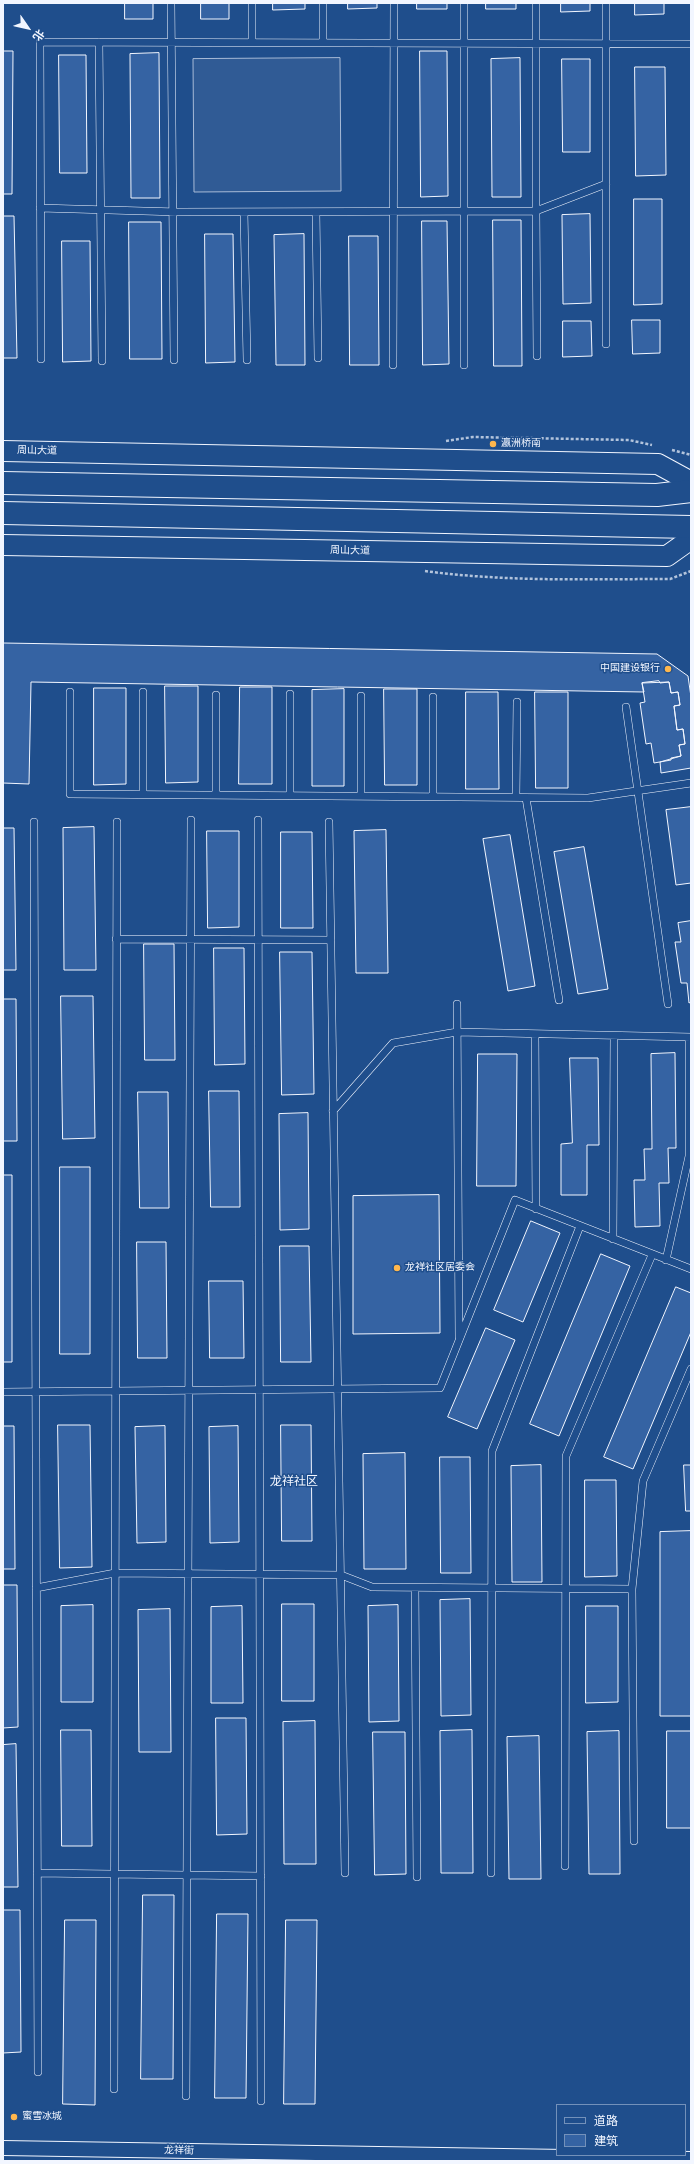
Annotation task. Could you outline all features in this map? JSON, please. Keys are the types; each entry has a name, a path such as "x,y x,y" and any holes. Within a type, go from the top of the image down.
{"main road":[{"name":"周山大道","path":"3,451 658,464 691,482"},
{"path":"3,483 657,495 691,491"},
{"path":"3,513 691,527"},
{"name":"周山大道","path":"3,545 667,556 691,539"}],"street":[{"name":"龙祥街","path":"3,2148 606,2160 691,2159"}],"lane":[{"path":"171,3 174,360"},
{"path":"252,3 252,42"},
{"path":"323,3 323,43"},
{"path":"393,365 394,3"},
{"path":"464,3 464,365"},
{"path":"536,3 537,356"},
{"path":"606,3 606,344"},
{"path":"41,358 40,42 691,44"},
{"path":"99,42 102,361"},
{"path":"40,208 173,212 536,212 606,184"},
{"path":"244,212 247,360"},
{"path":"316,212 318,358"},
{"path":"70,692 70,794 588,798 691,783"},
{"path":"143,692 143,794"},
{"path":"290,694 290,796"},
{"path":"216,695 216,795"},
{"path":"361,696 361,796"},
{"path":"433,697 433,797"},
{"path":"516,798 517,702"},
{"path":"626,707 668,1004"},
{"path":"526,798 559,1000"},
{"path":"186,2096 191,820"},
{"path":"258,820 261,2101"},
{"path":"34,822 38,2072"},
{"path":"114,2089 117,822"},
{"path":"329,822 345,1873"},
{"path":"116,940 331,940"},
{"path":"457,1004 459,1341"},
{"path":"333,1111 393,1043 458,1032 690,1037 689,1156 666,1260"},
{"path":"535,1034 536,1209"},
{"path":"613,1239 614,1036"},
{"path":"3,1392 440,1388 515,1200 652,1255 691,1269"},
{"path":"491,1873 492,1451 580,1226"},
{"path":"565,1866 566,1456 652,1255"},
{"path":"634,1841 632,1589 643,1481 691,1369"},
{"path":"36,1588 115,1573 340,1575 372,1587 632,1589"},
{"path":"415,1588 418,1877"},
{"path":"37,1872 187,1876 261,1876"}],"shaded area":[{"path":"340,58 341,191 194,192 193,59"}],"building":[{"path":"125,3 153,3 153,19 125,19"},
{"path":"201,3 229,3 229,19 201,19"},
{"path":"273,3 305,3 305,9 273,10"},
{"path":"348,3 377,3 377,8 348,9"},
{"path":"417,3 447,3 447,9 417,9"},
{"path":"486,3 516,3 516,9 486,9"},
{"path":"561,3 590,3 590,11 561,12"},
{"path":"635,3 664,3 664,14 635,15"},
{"path":"3,51 13,51 12,194 3,194"},
{"path":"420,51 447,51 448,196 421,197"},
{"path":"159,53 160,198 131,198 130,54"},
{"path":"59,55 86,55 87,173 60,173"},
{"path":"520,58 521,197 492,197 491,59"},
{"path":"562,59 590,59 590,152 563,152"},
{"path":"635,67 665,67 666,175 636,176"},
{"path":"634,199 662,199 662,304 634,305"},
{"path":"590,214 591,303 563,304 562,215"},
{"path":"3,216 14,216 17,358 3,358"},
{"path":"493,220 521,220 522,366 494,366"},
{"path":"422,221 447,221 449,364 423,365"},
{"path":"129,222 161,222 162,359 130,359"},
{"path":"205,234 233,234 235,362 206,363"},
{"path":"304,234 305,365 276,365 274,235"},
{"path":"349,236 378,236 379,365 350,365"},
{"path":"62,241 90,241 91,361 63,362"},
{"path":"632,320 660,320 660,353 633,354"},
{"path":"563,321 591,321 592,356 563,357"},
{"path":"3,643 657,654 688,676 691,697 691,768 661,773 660,762 681,756 679,745 685,744 683,729 677,730 674,706 680,705 678,692 671,693 669,682 642,683 644,692 31,682 29,784 3,783"},
{"path":"659,681 660,683 669,682 671,693 678,692 680,705 674,706 677,730 683,729 685,744 679,745 681,756 671,758 671,760 654,763 651,743 646,744 640,703 645,702 642,683"},
{"path":"165,686 198,686 198,782 166,783"},
{"path":"240,687 272,687 272,784 239,784"},
{"path":"94,688 126,688 126,784 94,785"},
{"path":"344,689 344,786 312,786 312,690"},
{"path":"384,689 417,689 417,785 385,785"},
{"path":"466,692 498,692 499,789 466,789"},
{"path":"535,692 568,692 568,788 536,788"},
{"path":"691,807 691,883 676,885 666,810"},
{"path":"94,827 96,970 64,970 63,828"},
{"path":"3,828 14,828 16,970 3,970"},
{"path":"386,830 388,973 356,973 354,831"},
{"path":"207,831 239,831 239,927 208,928"},
{"path":"281,832 312,832 313,928 281,928"},
{"path":"510,835 535,986 508,991 483,839"},
{"path":"584,847 608,989 578,994 554,852"},
{"path":"691,921 691,1002 689,1003 687,983 681,983 675,942 681,942 678,923"},
{"path":"144,944 174,944 175,1060 145,1060"},
{"path":"214,948 244,948 245,1064 215,1065"},
{"path":"280,952 312,952 314,1094 282,1095"},
{"path":"61,996 93,996 95,1138 63,1139"},
{"path":"3,999 16,999 17,1141 3,1141"},
{"path":"675,1053 676,1148 668,1148 669,1183 659,1183 660,1226 635,1227 634,1180 645,1180 644,1149 652,1149 651,1054"},
{"path":"478,1054 517,1054 516,1186 477,1186"},
{"path":"570,1058 598,1058 599,1145 587,1145 587,1195 561,1195 561,1144 572,1143"},
{"path":"209,1091 239,1091 240,1207 211,1207"},
{"path":"138,1092 168,1092 169,1208 140,1208"},
{"path":"308,1113 309,1229 280,1230 279,1114"},
{"path":"60,1167 90,1167 90,1354 60,1354"},
{"path":"3,1175 12,1175 12,1362 3,1362"},
{"path":"439,1195 440,1333 353,1334 353,1196"},
{"path":"531,1221 560,1233 523,1322 494,1310"},
{"path":"137,1242 166,1242 167,1358 138,1358"},
{"path":"280,1246 309,1246 311,1362 281,1362"},
{"path":"601,1254 630,1266 559,1436 530,1424"},
{"path":"209,1281 243,1281 244,1358 210,1358"},
{"path":"676,1287 691,1293 691,1332 633,1469 604,1457"},
{"path":"486,1328 515,1340 477,1429 448,1417"},
{"path":"58,1425 90,1425 92,1567 60,1568"},
{"path":"281,1425 311,1425 312,1541 282,1541"},
{"path":"3,1426 14,1426 15,1569 3,1569"},
{"path":"165,1426 166,1542 137,1543 135,1427"},
{"path":"238,1426 239,1542 210,1543 209,1427"},
{"path":"405,1453 406,1569 364,1569 363,1454"},
{"path":"440,1457 470,1457 471,1573 441,1573"},
{"path":"541,1465 542,1582 512,1582 511,1466"},
{"path":"684,1465 691,1465 691,1511 686,1511"},
{"path":"585,1480 616,1480 617,1576 585,1577"},
{"path":"691,1531 691,1716 660,1716 660,1532"},
{"path":"3,1585 17,1585 18,1727 3,1728"},
{"path":"470,1599 471,1715 441,1716 440,1600"},
{"path":"282,1604 314,1604 314,1701 282,1701"},
{"path":"93,1605 93,1702 61,1702 61,1606"},
{"path":"398,1605 399,1721 369,1722 368,1606"},
{"path":"242,1606 243,1703 211,1703 211,1607"},
{"path":"586,1606 618,1606 618,1702 586,1703"},
{"path":"170,1609 171,1752 139,1752 138,1610"},
{"path":"216,1718 246,1718 247,1834 217,1835"},
{"path":"315,1721 316,1864 284,1864 283,1722"},
{"path":"61,1730 91,1730 92,1846 62,1846"},
{"path":"472,1730 473,1873 441,1873 440,1731"},
{"path":"619,1731 620,1874 589,1874 587,1732"},
{"path":"667,1731 691,1731 691,1828 667,1828"},
{"path":"373,1732 405,1732 406,1874 375,1875"},
{"path":"539,1736 541,1879 509,1879 507,1737"},
{"path":"16,1744 18,1887 3,1887 3,1745"},
{"path":"143,1895 174,1895 173,2079 141,2079"},
{"path":"3,1910 20,1910 21,2052 3,2053"},
{"path":"217,1914 248,1914 246,2098 215,2098"},
{"path":"65,1920 96,1920 95,2105 63,2104"},
{"path":"286,1920 317,1920 315,2104 284,2104"}],"place":[{"name":"瀛洲桥南","path":"493,444"},
{"name":"中国建设银行","path":"668,669"},
{"name":"龙祥社区居委会","path":"397,1268"},
{"name":"蜜雪冰城","path":"14,2117"}],"district":[{"name":"龙祥社区","path":"294,1482"}]}
